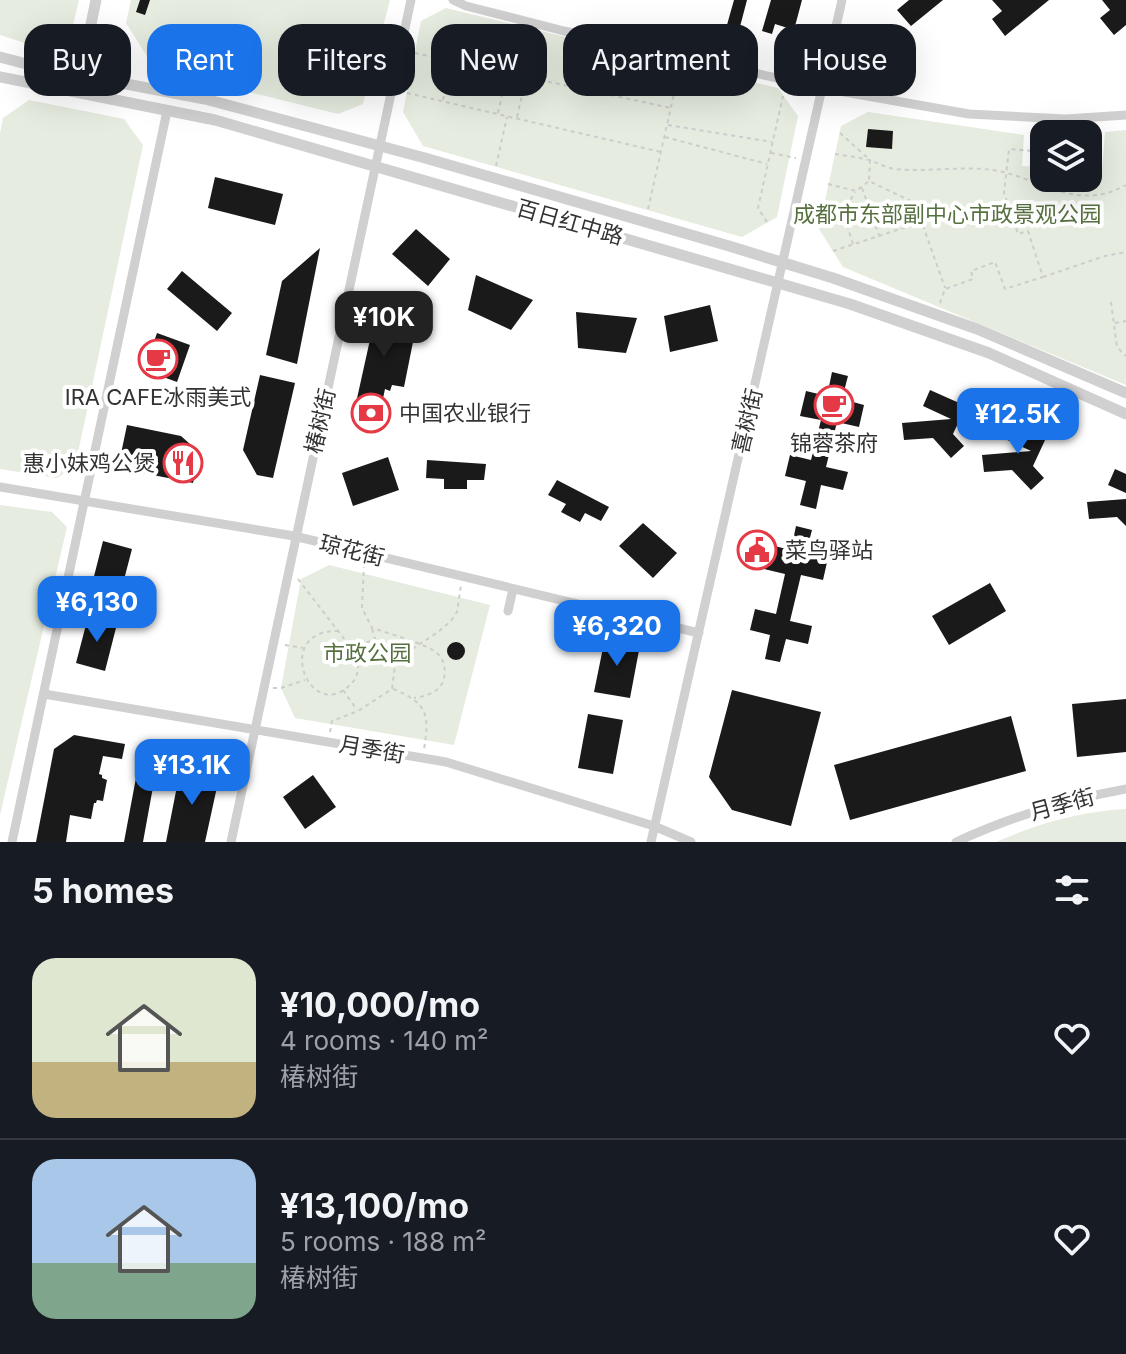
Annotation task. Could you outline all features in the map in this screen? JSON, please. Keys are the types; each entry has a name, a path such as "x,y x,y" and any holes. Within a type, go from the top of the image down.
{"street":[{"path":"91,24 96,0"},
{"name":"椿树街","path":"231,842 411,0"},
{"path":"453,0 564,31 774,77"},
{"name":"喜树街","path":"837,24 842,0"},
{"name":"百日红中路","path":"0,57 24,62"},
{"name":"百日红中路","path":"0,77 24,81"},
{"name":"百日红中路","path":"131,85 205,99 381,146 782,263 977,329 1126,393"},
{"name":"百日红中路","path":"100,96 215,120 850,304 989,353 1126,414"},
{"name":"喜树街","path":"651,842 820,96"},
{"path":"867,96 969,114 1066,119 1126,115"},
{"path":"12,842 167,111"},
{"name":"琼花街","path":"0,487 294,536 699,633"},
{"path":"508,611 513,589"},
{"name":"月季街","path":"44,694 446,762 654,826 691,842"},
{"name":"月季街","path":"956,842 1007,819 1074,798 1126,789"}],"path":[{"path":"415,53 431,56"},
{"path":"547,82 671,108"},
{"path":"415,95 661,152"},
{"path":"443,102 444,96"},
{"path":"498,114 502,96"},
{"path":"517,119 522,96"},
{"path":"648,210 674,96"},
{"path":"767,222 758,208 783,96"},
{"path":"496,167 508,117"},
{"path":"667,124 773,142"},
{"path":"840,133 870,160"},
{"path":"664,137 768,164"},
{"path":"1030,151 1009,149 1004,193 1018,234 1028,231 1043,277"},
{"path":"770,153 805,160"},
{"path":"835,154 870,160 890,169 983,169 1006,172 1083,197 1102,195 1126,185"},
{"path":"869,181 870,160"},
{"path":"853,244 843,213 856,191 869,181"},
{"path":"869,181 915,203 945,289 939,307"},
{"path":"828,184 856,191"},
{"path":"862,186 879,236"},
{"path":"833,251 922,222"},
{"path":"945,289 973,279 971,271 995,262 1005,289 1126,252"},
{"path":"1111,302 1117,347 1126,356"},
{"path":"1114,324 1126,321"},
{"path":"365,553 361,597 366,620 385,654 396,662"},
{"path":"286,576 301,579 339,631 352,649 359,664 354,682 343,690 329,695 321,694 313,690 306,679 302,658 304,649 306,643 320,633 339,631"},
{"path":"328,741 332,721 358,711 392,689 396,662 438,632 457,612 463,576"},
{"path":"372,628 439,654 443,661 444,679 433,693 414,698"},
{"path":"352,649 375,639"},
{"path":"272,642 304,649"},
{"path":"263,688 281,688 306,679"},
{"path":"392,689 414,698 426,718 428,727 422,758"},
{"path":"343,690 358,711"}],"green space":[{"path":"0,0 79,0 73,24 24,24 24,43 0,35"},
{"path":"131,0 390,0 384,24 278,24 278,96 365,96 363,104 338,114 262,95 262,24 147,24 147,56 131,31 131,24 126,23"},
{"name":"成都市东部副中心市政景观公园","path":"446,8 512,24 431,24 431,96 547,96 547,32 563,36 563,96 758,96 758,83 774,87 774,96 784,96 798,116 777,217 742,237 423,146 403,112 406,96 415,96 415,51 421,21"},
{"path":"29,100 124,119 143,145 75,467 57,478 0,469 0,133 3,118"},
{"name":"成都市东部副中心市政景观公园","path":"868,112 1024,135 1022,166 1030,166 1030,192 1102,192 1105,132 1126,130 1126,385 843,267 819,229 841,126"},
{"path":"0,505 52,512 67,527 0,815"},
{"name":"市政公园","path":"329,565 490,605 454,745 295,718 281,688 301,579"},
{"path":"1126,809 1126,842 996,842 1060,820 1092,812"}],"building":[{"path":"140,0 150,0 145,15 136,12"},
{"path":"734,0 747,0 741,24 727,24"},
{"path":"771,0 802,0 796,24 774,24 772,34 762,31"},
{"path":"909,0 943,0 913,24 909,24 897,10"},
{"path":"992,0 1049,0 1005,36 992,19 1002,11"},
{"path":"1102,0 1126,0 1126,25 1114,35 1100,18 1110,10"},
{"path":"868,129 893,131 892,149 866,147"},
{"path":"215,177 283,194 275,225 208,208"},
{"path":"416,229 450,259 428,286 392,254"},
{"path":"320,248 297,364 266,355 282,281"},
{"path":"182,271 232,313 217,331 167,289"},
{"path":"476,275 533,300 511,330 468,310"},
{"path":"379,299 403,304 397,332 403,333 402,340 413,342 404,387 392,385 390,391 385,389 379,417 354,412"},
{"path":"710,305 718,341 670,352 664,316"},
{"path":"576,312 637,318 626,353 578,348"},
{"path":"157,333 190,345 177,382 144,370"},
{"path":"832,372 848,376 842,399 864,405 859,427 837,422 826,467 848,472 843,490 821,485 816,509 800,505 806,481 785,476 790,455 811,460 821,420 800,416 806,391 827,396"},
{"path":"260,375 295,383 273,478 257,475 243,450"},
{"path":"930,390 966,406 953,434 964,446 951,458 933,438 904,440 902,423 951,419 923,406"},
{"path":"1010,422 1046,438 1033,466 1044,478 1031,490 1012,470 984,472 982,455 1031,451 1003,438"},
{"path":"127,425 181,436 200,453 193,483 118,468"},
{"path":"388,457 399,490 353,506 342,473"},
{"path":"427,460 486,464 484,480 467,480 467,489 444,489 444,479 426,478"},
{"path":"1115,469 1126,474 1126,493 1108,485"},
{"path":"557,480 609,507 601,521 585,513 580,522 561,512 566,504 548,495"},
{"path":"1126,499 1126,526 1117,517 1089,519 1087,502"},
{"path":"643,523 677,553 653,578 619,546"},
{"path":"796,526 812,530 806,553 828,558 823,580 801,575 790,621 812,626 808,644 786,639 780,662 765,659 770,635 750,630 755,609 776,614 785,574 764,569 770,545 791,550"},
{"path":"103,541 132,549 120,595 91,588"},
{"path":"990,583 1006,611 949,645 932,616"},
{"path":"88,617 117,624 105,671 76,663"},
{"path":"605,638 640,645 630,698 594,692"},
{"path":"452,642 460,642 465,651 463,658 452,660 447,655 447,647"},
{"path":"732,690 821,712 791,826 732,810 709,777"},
{"path":"1126,699 1126,752 1077,757 1072,704"},
{"path":"588,714 623,720 613,774 578,768"},
{"path":"1011,716 1026,771 850,820 834,765"},
{"path":"74,735 125,744 122,759 103,756 99,774 107,780 103,801 94,803 91,819 70,815 66,842 36,842 54,749"},
{"path":"141,751 159,754 143,842 124,842"},
{"path":"190,767 203,769 209,775 210,786 217,787 205,842 166,842 179,776"},
{"path":"313,775 336,807 305,829 283,797"}],"place":[{"name":"IRA CAFE冰雨美式","path":"158,359"},
{"name":"锦蓉茶府","path":"834,405"},
{"name":"中国农业银行","path":"371,413"},
{"name":"惠小妹鸡公煲","path":"183,463"},
{"name":"菜鸟驿站","path":"757,550"}]}
